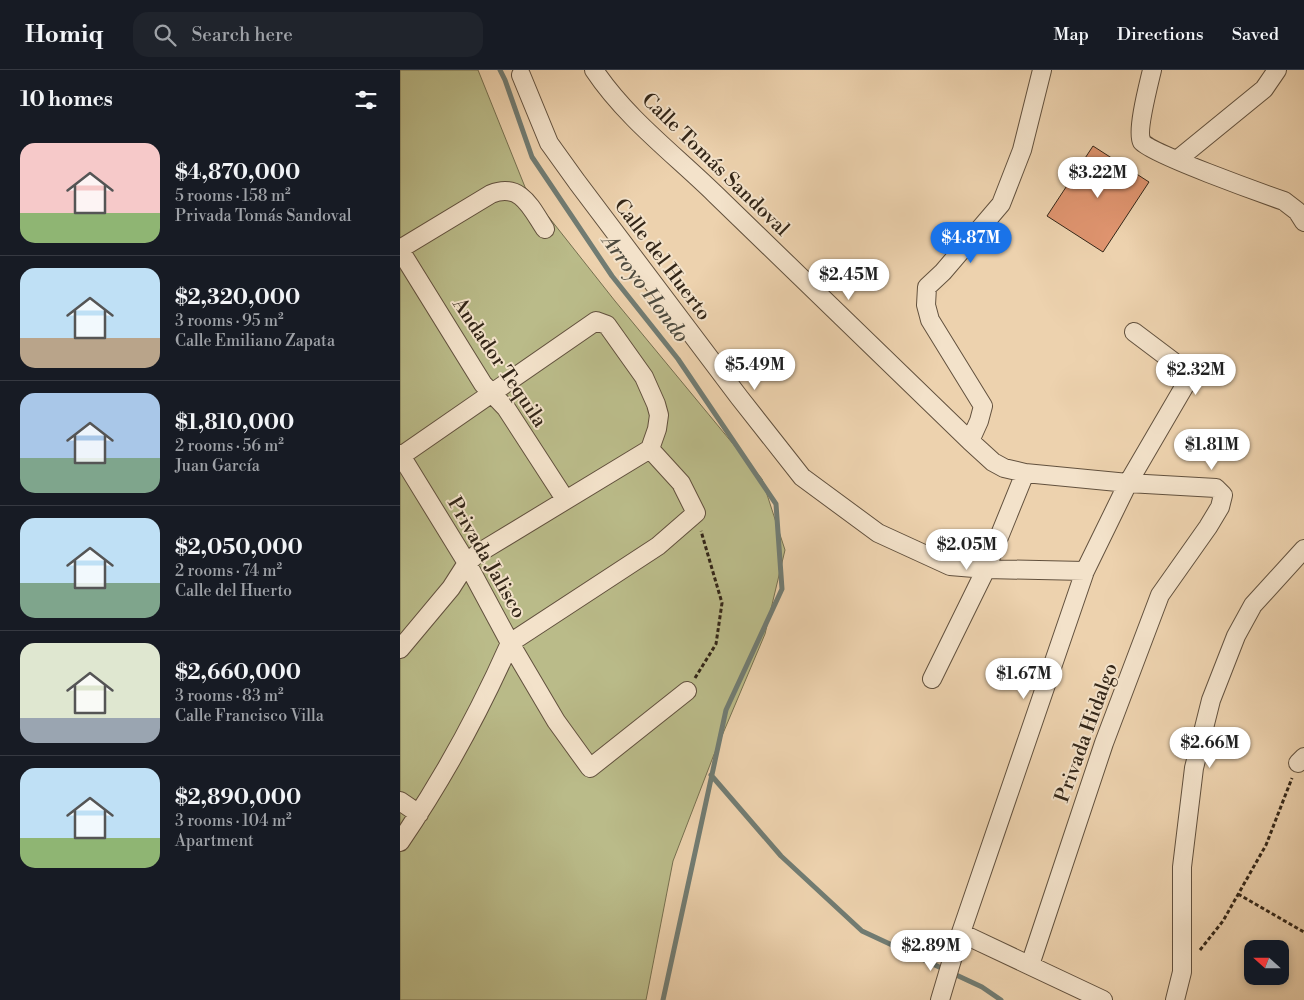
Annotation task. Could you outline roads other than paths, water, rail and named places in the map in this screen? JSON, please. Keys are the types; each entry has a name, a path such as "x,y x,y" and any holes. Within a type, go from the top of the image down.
{"street":[{"name":"Calle Tomás Sandoval","path":"594,70 614,97 634,118 697,176 993,462 1004,468 1025,473 1128,483"},
{"path":"970,441 983,406 930,320 926,305 927,287 943,272 1001,204 1022,150 1042,70"},
{"path":"1152,70 1140,132 1142,142 1151,149 1177,160 1284,202 1297,211 1304,222"},
{"path":"1177,160 1264,89 1277,70"},
{"name":"Calle del Huerto","path":"522,75 549,142 739,397 802,477 878,533 950,566 986,569 1085,571"},
{"path":"400,249 500,190 510,190 520,194 546,229"},
{"name":"Andador Tequila","path":"400,249 483,384 506,408 565,499"},
{"path":"400,649 477,554 650,449 657,429 659,415 644,377 607,325 600,322 592,323 401,455"},
{"path":"940,1000 954,953 1085,571 1128,483 1191,375 1134,332"},
{"path":"650,449 681,483 696,513 658,546 510,643 556,721 590,768 686,691"},
{"name":"Privada Jalisco","path":"400,842 459,748 491,686 510,643 467,564 401,455"},
{"path":"932,679 986,569 1025,473"},
{"name":"Privada Hidalgo","path":"1030,966 1104,743 1160,595 1208,527 1220,507 1223,495 1216,488 1128,483"},
{"path":"1175,1000 1182,972 1182,867 1190,798 1194,768 1211,700 1236,636 1253,605 1304,549"},
{"path":"400,801 419,814"},
{"path":"961,933 1103,1000"}],"waterway":[{"name":"Arroyo Hondo","path":"500,70 532,157 612,276 678,359 776,504 782,589 726,710 663,1000"},
{"path":"711,775 781,856 862,931 982,987 1001,1000"}]}
